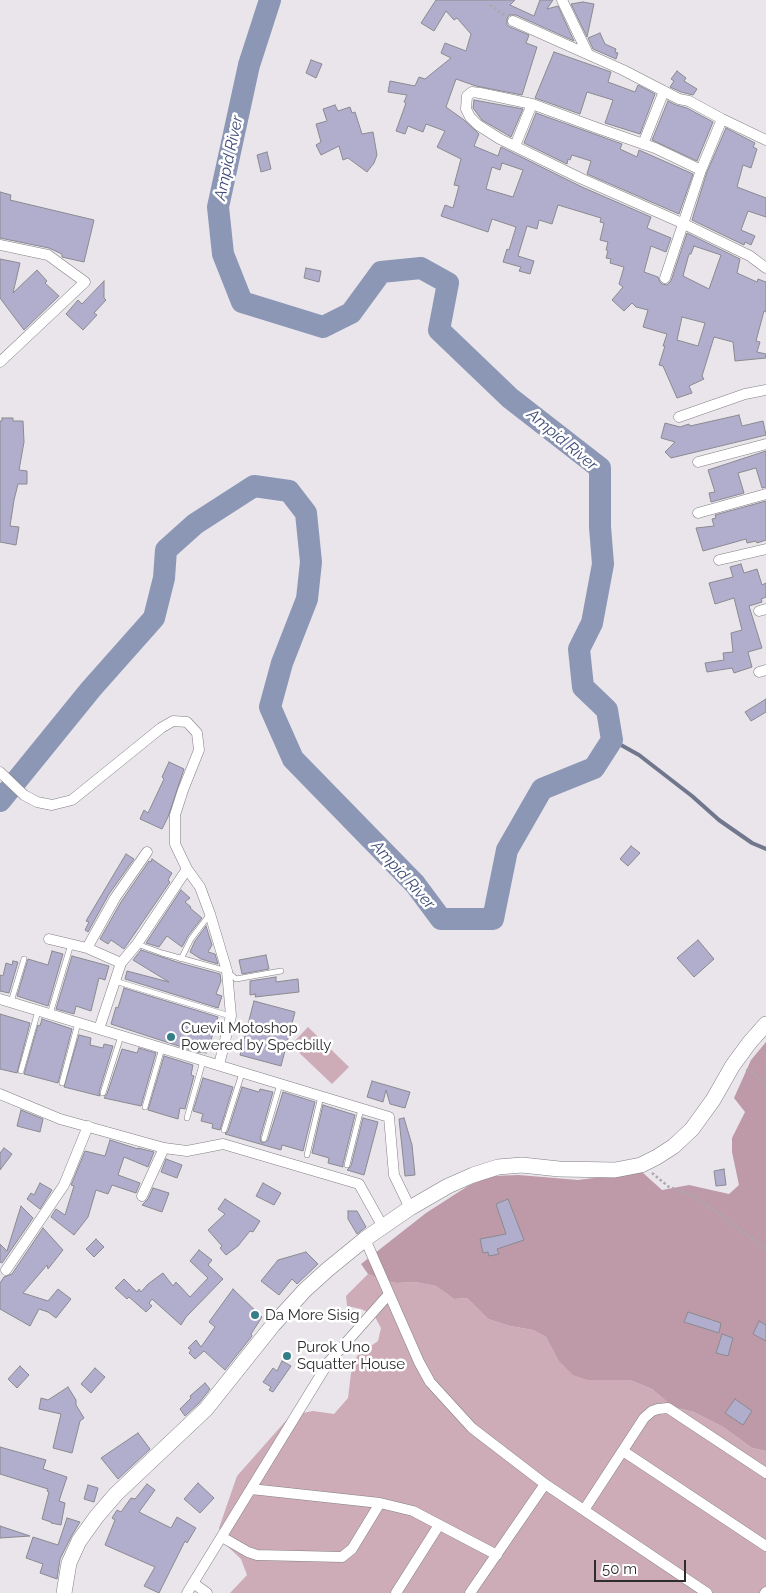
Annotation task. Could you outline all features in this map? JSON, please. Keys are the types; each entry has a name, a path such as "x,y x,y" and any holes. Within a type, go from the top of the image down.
{"street":[{"path":"562,0 588,54"},
{"path":"513,21 623,70 679,99 689,100 722,119 766,140"},
{"path":"643,144 664,91"},
{"path":"701,170 655,148 600,130 532,104 472,92 467,96 466,109 478,125 515,146 580,178 682,223 750,256 766,268"},
{"path":"515,146 532,104"},
{"path":"665,278 701,170 722,119"},
{"path":"0,245 48,255 84,282 0,362"},
{"path":"679,417 745,394 766,390"},
{"path":"698,462 766,444"},
{"path":"698,513 766,494"},
{"path":"719,560 766,549"},
{"path":"0,772 24,795 38,802 52,805 72,800 161,728 173,721 187,722 197,733 199,750 175,815 175,844 187,869 200,887 227,971 231,1016 219,1066"},
{"path":"87,948 115,898 147,852"},
{"path":"99,1029 121,963 137,944 187,869"},
{"path":"49,939 87,948 121,963"},
{"path":"0,1000 389,1117 394,1175 410,1208"},
{"path":"64,1593 69,1563 79,1541 97,1516 116,1494 206,1409 273,1324 305,1290 365,1239 410,1208 448,1186 473,1175 498,1168 522,1165 559,1169 615,1170 641,1165 657,1157 674,1146 692,1129 713,1100 733,1066 766,1024"},
{"path":"0,1094 60,1118 164,1148 187,1152 224,1144 359,1184 383,1227"},
{"path":"6,1270 64,1185 88,1126"},
{"path":"142,1196 164,1148"},
{"path":"365,1239 419,1362 430,1382 472,1428 545,1484 584,1510 692,1589 707,1593"},
{"path":"187,1593 328,1363 389,1294"},
{"path":"584,1510 622,1450 644,1418 652,1410 668,1408 766,1473"},
{"path":"622,1450 766,1546"},
{"path":"470,1593 545,1484"},
{"path":"251,1489 380,1503 413,1511 497,1554"},
{"path":"222,1537 257,1555 342,1557 352,1549 380,1503"},
{"path":"396,1593 439,1525"},
{"path":"193,1583 207,1593"}],"lane":[{"path":"182,959 192,939 210,914"},
{"path":"50,1014 71,944"},
{"path":"137,944 227,971 236,979 281,971"},
{"path":"11,1003 24,959"},
{"path":"115,981 231,1016"},
{"path":"21,1071 38,1011"},
{"path":"62,1082 78,1023"},
{"path":"103,1093 120,1036"},
{"path":"145,1108 162,1048"},
{"path":"187,1118 203,1061"},
{"path":"224,1130 242,1072"},
{"path":"264,1139 280,1084"},
{"path":"306,1155 321,1096"},
{"path":"347,1165 361,1108"}],"path":[{"path":"490,5 513,21"},
{"path":"733,1066 752,1072 766,1087"},
{"path":"641,1165 669,1186 694,1196 766,1250"}],"shaded area":[{"path":"308,1027 349,1067 332,1084 291,1045"},
{"path":"766,1042 766,1451 752,1448 723,1427 694,1412 673,1407 652,1389 630,1380 588,1380 573,1375 558,1360 546,1337 533,1330 510,1326 488,1319 467,1298 454,1299 436,1286 415,1282 396,1283 383,1280 368,1274 361,1264 426,1213 468,1186 491,1176 519,1175 578,1180 642,1172 662,1190 689,1185 729,1194 739,1185 732,1152 732,1138 745,1112 734,1098 751,1060"},
{"path":"368,1274 396,1283 415,1282 436,1286 454,1299 467,1298 488,1319 510,1326 533,1330 546,1337 558,1360 588,1380 630,1380 652,1389 673,1407 694,1412 723,1427 752,1448 766,1451 766,1593 230,1593 247,1575 241,1559 225,1544 219,1528 237,1476 291,1415 313,1411 334,1414 348,1398 351,1373 357,1356 378,1341 381,1328 374,1315 361,1309 347,1306 346,1296"}],"building":[{"path":"436,0 515,0 510,5 534,16 540,0 553,0 547,9 558,6 574,41 516,15 509,15 507,19 507,25 529,35 526,43 537,47 522,95 476,86 456,79 446,107 479,134 474,146 498,156 501,147 582,187 651,217 647,228 671,238 666,252 651,246 644,272 658,277 662,284 667,285 671,281 687,233 740,259 737,273 757,282 758,279 766,282 766,312 764,311 756,341 760,342 757,352 766,354 766,358 735,361 733,342 714,337 702,376 704,379 689,386 692,393 677,398 663,366 659,365 667,334 643,327 648,310 636,307 632,303 624,311 612,300 623,287 619,284 624,267 610,263 611,259 606,258 608,242 600,240 604,223 600,222 601,218 558,205 552,224 539,220 537,229 527,226 518,256 534,261 530,274 519,271 521,267 503,262 516,227 492,219 488,232 441,216 445,205 453,208 459,186 454,185 461,159 437,147 445,131 426,124 423,132 408,126 405,134 396,131 407,95 388,92 390,81 415,86 419,77 425,79 451,58 441,53 445,43 466,51 471,34 457,18 454,20 446,11 434,31 421,23","holes":["502,163 523,170 513,197 486,189 492,167 500,170","694,246 721,255 709,289 683,276 689,254 691,254","682,317 705,323 698,346 677,340"]},
{"path":"583,2 594,4 587,37 571,4"},
{"path":"600,33 605,44 616,49 615,52 618,53 616,59 593,49 588,38"},
{"path":"554,52 611,72 608,82 635,92 638,85 655,94 640,134 605,123 613,100 587,92 580,114 535,98"},
{"path":"311,60 322,64 316,78 306,73"},
{"path":"677,71 686,78 684,81 697,89 693,95 670,87 674,81 671,79"},
{"path":"474,100 523,109 511,137 482,120 473,108"},
{"path":"668,101 687,108 713,122 697,161 652,140"},
{"path":"335,105 338,111 350,107 352,113 355,112 362,134 373,132 377,155 367,172 348,158 343,160 339,146 321,155 316,145 321,142 316,124 327,121 323,109"},
{"path":"536,113 622,144 620,149 637,157 639,150 693,174 679,214 587,174 591,161 572,155 570,160 568,159 567,164 524,143"},
{"path":"726,128 755,143 753,147 757,149 751,168 743,165 737,187 766,198 766,217 748,211 741,230 755,236 751,245 745,242 744,245 692,220 707,172"},
{"path":"267,152 271,169 261,172 257,155"},
{"path":"0,192 11,195 10,200 94,220 84,262 62,257 62,254 49,248 0,238"},
{"path":"0,259 20,263 13,293 37,270 47,281 45,283 59,296 24,330 0,298"},
{"path":"306,268 321,271 319,282 304,278"},
{"path":"104,281 104,298 106,300 94,313 97,315 83,330 66,314 78,300 82,304"},
{"path":"739,415 742,426 763,421 766,435 671,458 665,452 675,442 661,438 665,423 680,427 689,424 690,426"},
{"path":"2,418 13,418 13,421 23,421 24,442 19,470 27,471 27,484 18,484 14,500 10,526 19,527 16,545 0,542 0,421 2,421"},
{"path":"766,451 766,487 762,488 756,468 738,473 744,493 711,502 709,493 715,492 708,470"},
{"path":"766,501 766,540 757,543 756,541 747,543 746,539 703,551 696,528 714,526 712,519 716,518 715,515"},
{"path":"741,564 744,573 757,569 762,585 766,583 766,597 761,599 762,602 749,606 762,648 748,652 752,667 734,673 732,668 707,672 705,663 724,660 723,653 733,652 731,633 742,630 734,598 715,604 709,583 733,577 730,567"},
{"path":"766,699 766,712 751,721 745,712"},
{"path":"169,762 184,769 168,817 162,829 140,819 144,810 148,813 164,779 162,777"},
{"path":"631,846 640,853 628,866 620,859"},
{"path":"126,854 134,859 109,894 88,932 85,930 89,922 86,921"},
{"path":"152,859 172,873 168,880 170,882 124,949 111,940 108,944 100,939 121,902"},
{"path":"181,890 190,898 185,902 202,918 182,947 167,936 159,947 146,943"},
{"path":"206,926 212,945 208,952 215,954 218,964 201,959 190,952 195,941"},
{"path":"698,940 714,959 694,977 677,958"},
{"path":"141,950 220,974 221,981 216,994 222,996 218,1008 125,979 127,971 169,982 133,960"},
{"path":"52,951 63,954 48,1006 17,996 28,959 48,965"},
{"path":"266,955 269,969 242,974 239,960"},
{"path":"72,956 109,966 105,980 99,978 91,1011 76,1006 74,1014 56,1009"},
{"path":"13,961 18,962 9,993 0,991 0,975 3,976 6,963 12,965"},
{"path":"276,977 276,982 298,979 299,992 255,997 256,994 250,995 250,981"},
{"path":"124,988 218,1017 207,1053 197,1052 111,1024"},
{"path":"254,1001 295,1012 281,1066 240,1055"},
{"path":"0,1014 30,1023 17,1073 0,1069"},
{"path":"42,1019 72,1029 58,1083 24,1074 38,1025 40,1026"},
{"path":"79,1035 91,1038 90,1045 103,1048 104,1044 113,1046 99,1092 100,1096 64,1087"},
{"path":"139,1048 156,1053 141,1106 104,1098 122,1049 137,1053"},
{"path":"164,1056 193,1065 191,1075 194,1076 185,1109 180,1108 178,1119 148,1110"},
{"path":"203,1078 233,1087 220,1130 212,1128 213,1124 201,1121 203,1114 193,1111"},
{"path":"372,1081 410,1092 405,1108 390,1104 386,1090 383,1102 367,1097"},
{"path":"242,1087 259,1092 260,1089 273,1092 260,1138 263,1143 268,1140 283,1092 315,1102 303,1151 282,1145 281,1150 225,1134 228,1131"},
{"path":"323,1105 355,1115 343,1167 328,1163 329,1158 312,1153"},
{"path":"21,1110 43,1119 40,1132 17,1126"},
{"path":"363,1118 378,1122 364,1175 347,1170 351,1166"},
{"path":"404,1118 412,1145 415,1175 405,1176 399,1119"},
{"path":"110,1140 154,1152 148,1167 124,1157 118,1175 140,1183 136,1193 112,1185 108,1194 96,1190 88,1217 74,1235 51,1217 56,1209 65,1215 74,1186 71,1185 85,1151 105,1156"},
{"path":"4,1148 12,1154 0,1170 0,1153"},
{"path":"166,1159 182,1165 177,1178 161,1172"},
{"path":"724,1169 726,1185 716,1186 714,1171"},
{"path":"40,1183 52,1190 40,1209 27,1199 31,1193 34,1195"},
{"path":"263,1183 281,1193 274,1205 256,1196"},
{"path":"153,1188 169,1193 162,1212 142,1205 148,1199"},
{"path":"225,1199 260,1221 253,1232 250,1231 238,1246 226,1255 220,1248 222,1246 208,1230 225,1214 218,1209"},
{"path":"508,1199 524,1240 497,1249 499,1254 489,1256 488,1252 483,1253 480,1239 506,1234 496,1204"},
{"path":"21,1206 33,1218 2,1263 0,1262 0,1244 7,1251"},
{"path":"348,1211 357,1211 366,1227 357,1234 348,1219"},
{"path":"43,1228 63,1250 48,1269 47,1265 23,1293 48,1301 58,1289 71,1299 56,1318 48,1312 39,1309 30,1326 0,1309 0,1283 4,1277 12,1274"},
{"path":"96,1239 104,1247 94,1257 86,1249"},
{"path":"199,1250 212,1260 208,1265 223,1279 186,1317 181,1325 152,1299 149,1303 152,1306 146,1312 115,1288 124,1279 137,1292 139,1289 141,1292 163,1273 173,1286 176,1282 190,1297 208,1278 190,1261"},
{"path":"306,1252 318,1264 297,1284 292,1279 279,1295 261,1281 278,1260"},
{"path":"233,1289 262,1317 251,1334 252,1336 225,1370 204,1351 195,1359 189,1353 191,1350 188,1348 196,1340 201,1347 215,1327 209,1322"},
{"path":"688,1312 721,1323 719,1333 684,1322"},
{"path":"759,1321 766,1325 766,1341 753,1334"},
{"path":"722,1334 733,1338 728,1356 716,1353"},
{"path":"282,1361 291,1366 273,1392 269,1390 271,1387 263,1382 273,1368 277,1371"},
{"path":"20,1366 29,1375 17,1388 8,1379"},
{"path":"95,1368 105,1377 91,1393 81,1384"},
{"path":"205,1383 210,1389 185,1416 180,1409 191,1398 190,1396"},
{"path":"68,1387 84,1418 80,1421 72,1453 53,1448 61,1414 39,1409 41,1398 48,1400"},
{"path":"735,1399 752,1411 743,1425 725,1413"},
{"path":"138,1433 150,1449 118,1479 101,1458"},
{"path":"0,1447 46,1460 43,1469 67,1477 59,1501 65,1503 61,1525 42,1519 49,1492 47,1491 48,1489 0,1474"},
{"path":"198,1483 214,1498 200,1513 184,1499"},
{"path":"147,1484 155,1490 139,1512 171,1528 177,1517 196,1528 187,1543 185,1541 159,1593 144,1586 155,1567 105,1545 115,1520 112,1518 117,1510 121,1512 131,1498 135,1499"},
{"path":"88,1485 98,1488 94,1502 84,1499"},
{"path":"67,1518 80,1522 60,1559 57,1579 40,1573 43,1564 26,1558 33,1537 58,1545"},
{"path":"0,1526 30,1536 0,1538"}],"waterway":[{"name":"Ampid River","path":"0,801 91,689 154,618 164,578 166,550 195,524 254,486 289,491 306,513 311,562 307,599 282,663 270,707 293,759 415,884 441,919 493,919 507,850 542,789 594,768 612,740 607,710 583,687 579,649 592,623 603,564 600,527 600,468 510,398 439,330 448,283 421,268 381,272 351,313 323,327 242,302 223,254 218,207 249,65 270,0"},
{"path":"612,740 639,755 692,796 719,820 752,843 766,849"}],"place":[{"name":"Cuevil Motoshop Powered by Specbilly","path":"171,1037"},
{"name":"Da More Sisig","path":"255,1315"},
{"name":"Purok Uno Squatter House","path":"287,1356"}]}
